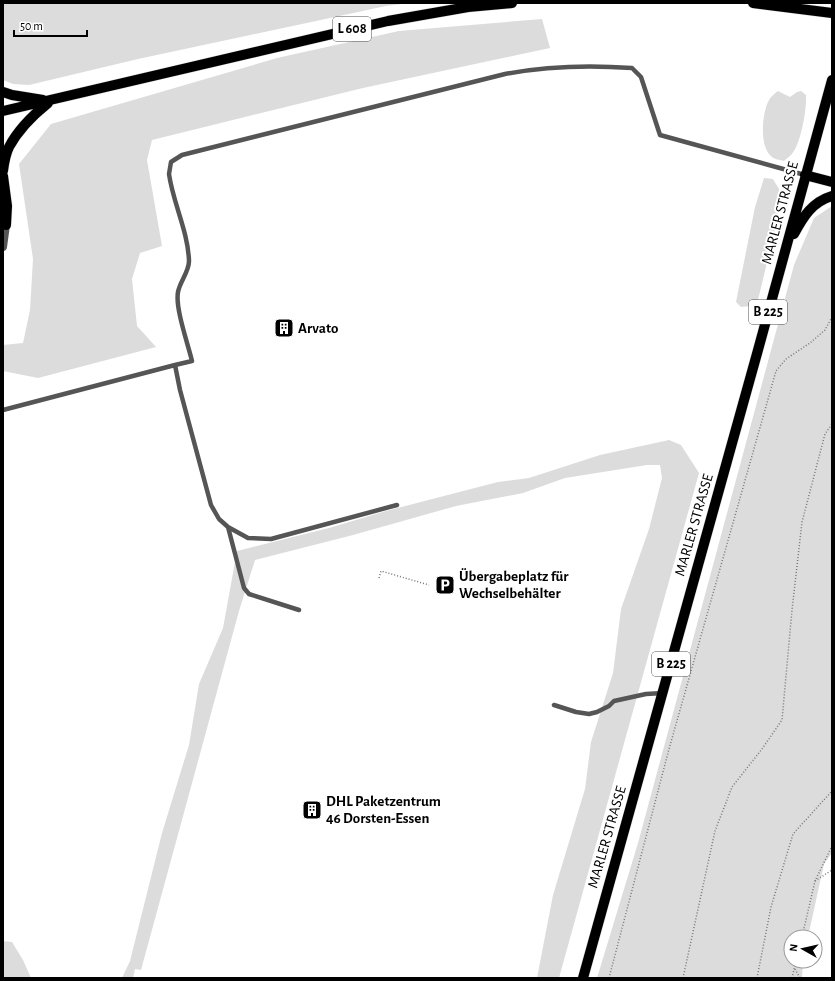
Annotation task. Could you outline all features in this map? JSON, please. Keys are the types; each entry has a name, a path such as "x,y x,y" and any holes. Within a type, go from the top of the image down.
{"main road":[{"name":"L 608","path":"3,111 388,21 468,7 512,3"},
{"path":"753,3 832,13"},
{"name":"MARLER STRASSE","path":"583,978 663,694 832,80"},
{"path":"3,92 12,95 49,101"},
{"path":"3,171 9,147 30,118 49,101"},
{"path":"805,175 832,182"},
{"path":"3,176 7,206 4,220"},
{"path":"787,246 802,218 813,205 832,196"}],"street":[{"path":"3,247 4,220"}],"lane":[{"path":"3,410 192,361 177,301 181,282 187,272 189,263 188,247 169,174 171,162 182,155 505,74 531,69 574,66 616,67 632,68 641,77 647,100 660,135 805,175"},
{"path":"175,365 180,390 211,505 219,519 228,527 248,538 270,540 397,505"},
{"path":"228,527 244,588 249,594 299,610"},
{"path":"554,705 576,712 590,714 603,709 614,701 646,694 663,694"}],"path":[{"path":"609,978 669,749 776,371 786,359 810,344 825,330 832,317"},
{"path":"683,978 715,831 720,816 732,787 762,750 782,720 802,522 825,434 832,424"},
{"path":"379,578 381,571 429,585"},
{"path":"757,978 771,908 793,834 832,791"},
{"path":"804,929 815,881 832,846"},
{"path":"815,881 832,870"},
{"path":"792,978 794,969"},
{"path":"794,969 800,978"}],"shaded area":[{"path":"3,3 409,3 386,6 138,59 29,85 13,84 3,80"},
{"path":"542,19 550,48 363,88 152,140 147,160 162,246 140,253 132,279 137,326 156,347 38,378 3,371 3,345 23,343 30,310 33,259 19,164 51,124 277,58 399,31"},
{"path":"778,91 790,97 801,91 806,95 804,117 798,143 795,150 784,161 772,157 765,146 763,139 763,122 766,108 770,99"},
{"path":"764,178 773,179 779,189 780,203 758,300 751,306 741,307 736,302 755,207"},
{"path":"832,206 832,853 824,864 810,929 783,929 783,969 803,969 802,978 597,978 638,843 794,265 814,218"},
{"path":"669,440 681,445 699,473 559,978 537,978 553,895 585,789 591,742 613,673 621,609 649,529 662,478 660,465 647,465 565,478 523,493 456,506 353,535 255,560 239,611 141,970 135,969 133,978 122,978 130,961 162,833 189,745 199,684 223,628 237,551 329,528 386,511 498,482 529,478 600,455"},
{"path":"3,941 12,942 23,960 31,978 3,978"}],"place":[{"name":"Arvato","path":"284,328"},
{"name":"Übergabeplatz für Wechselbehälter","path":"445,585"},
{"name":"DHL Paketzentrum 46 Dorsten-Essen","path":"312,810"}]}
